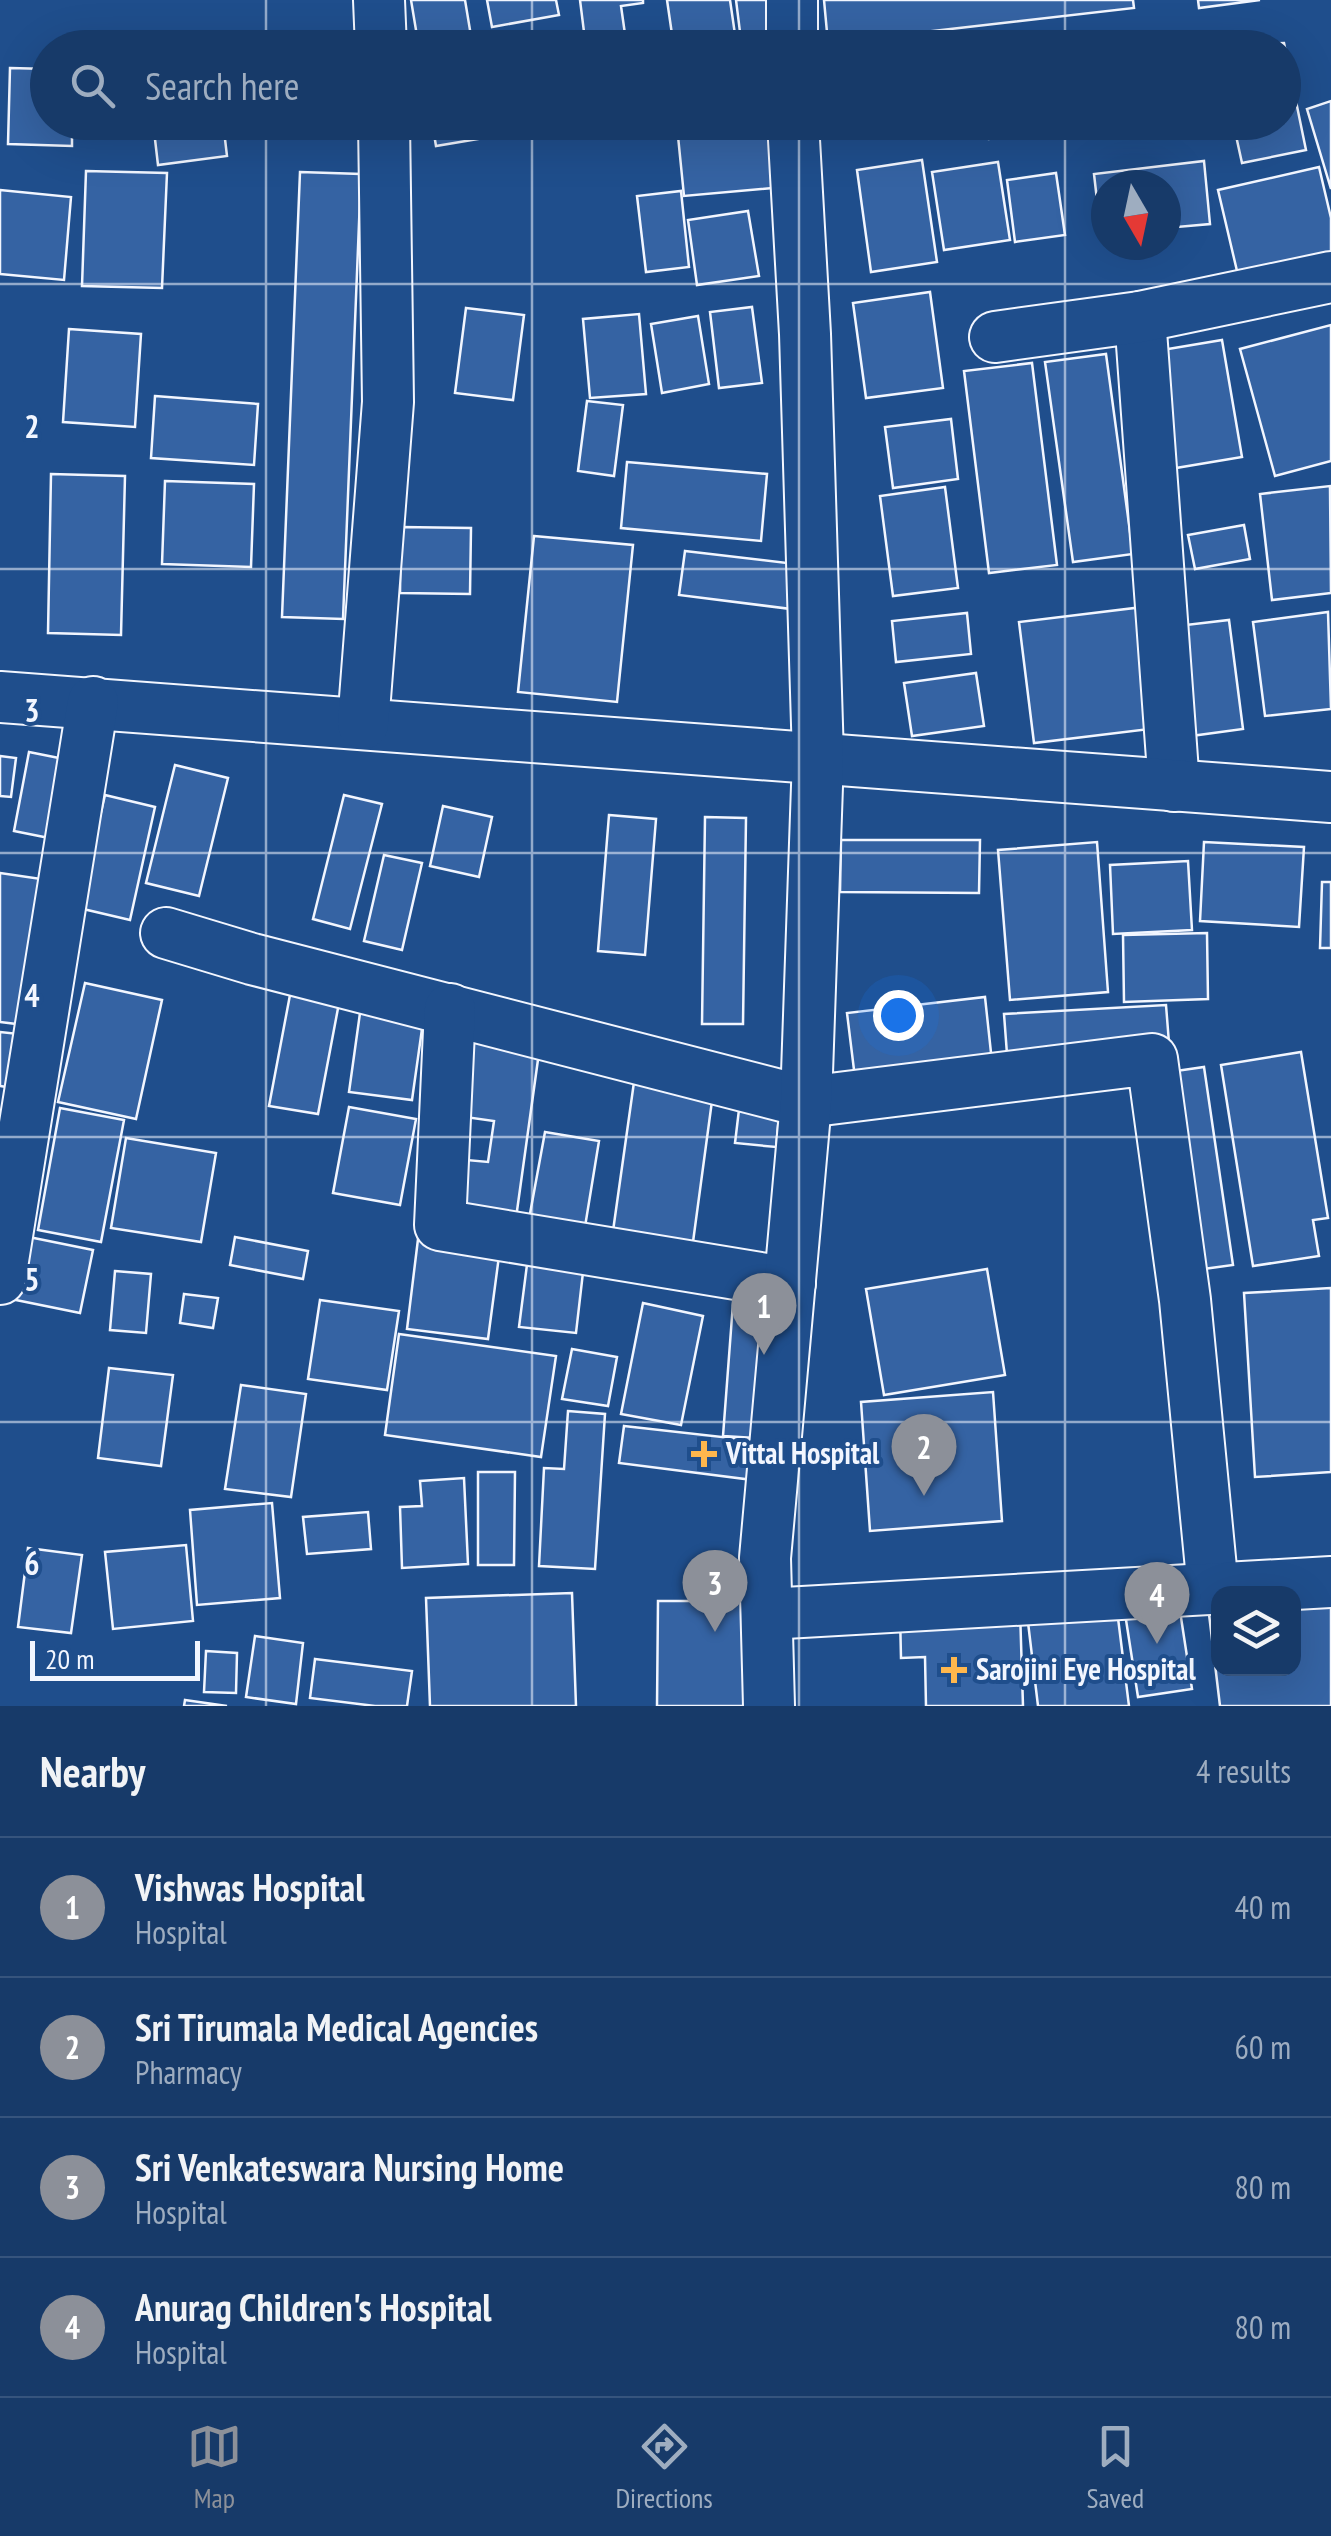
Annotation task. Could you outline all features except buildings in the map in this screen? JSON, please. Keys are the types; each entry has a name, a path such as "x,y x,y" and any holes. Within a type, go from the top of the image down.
{"street":[{"path":"379,0 380,30"},
{"path":"792,0 792,30"},
{"path":"362,724 388,402 384,140"},
{"path":"769,1706 765,1558 806,1102 818,757 805,334 794,140"},
{"path":"995,337 1140,317 1331,277"},
{"path":"1140,317 1174,786"},
{"path":"0,698 1331,798"},
{"path":"0,1279 93,702"},
{"path":"166,933 252,959 806,1102 1152,1059 1185,1300 1213,1586"},
{"path":"450,1009 440,1225 790,1283"},
{"path":"1264,1586 1331,1582"},
{"path":"767,1614 1211,1589"}],"place":[{"name":"Vishwas Hospital","path":"764,1355"},
{"name":"Vittal Hospital","path":"704,1454"},
{"name":"Sri Tirumala Medical Agencies","path":"924,1496"},
{"name":"Sri Venkateswara Nursing Home","path":"715,1632"},
{"name":"Anurag Children's Hospital","path":"1157,1644"},
{"name":"Sarojini Eye Hospital","path":"954,1670"}]}
